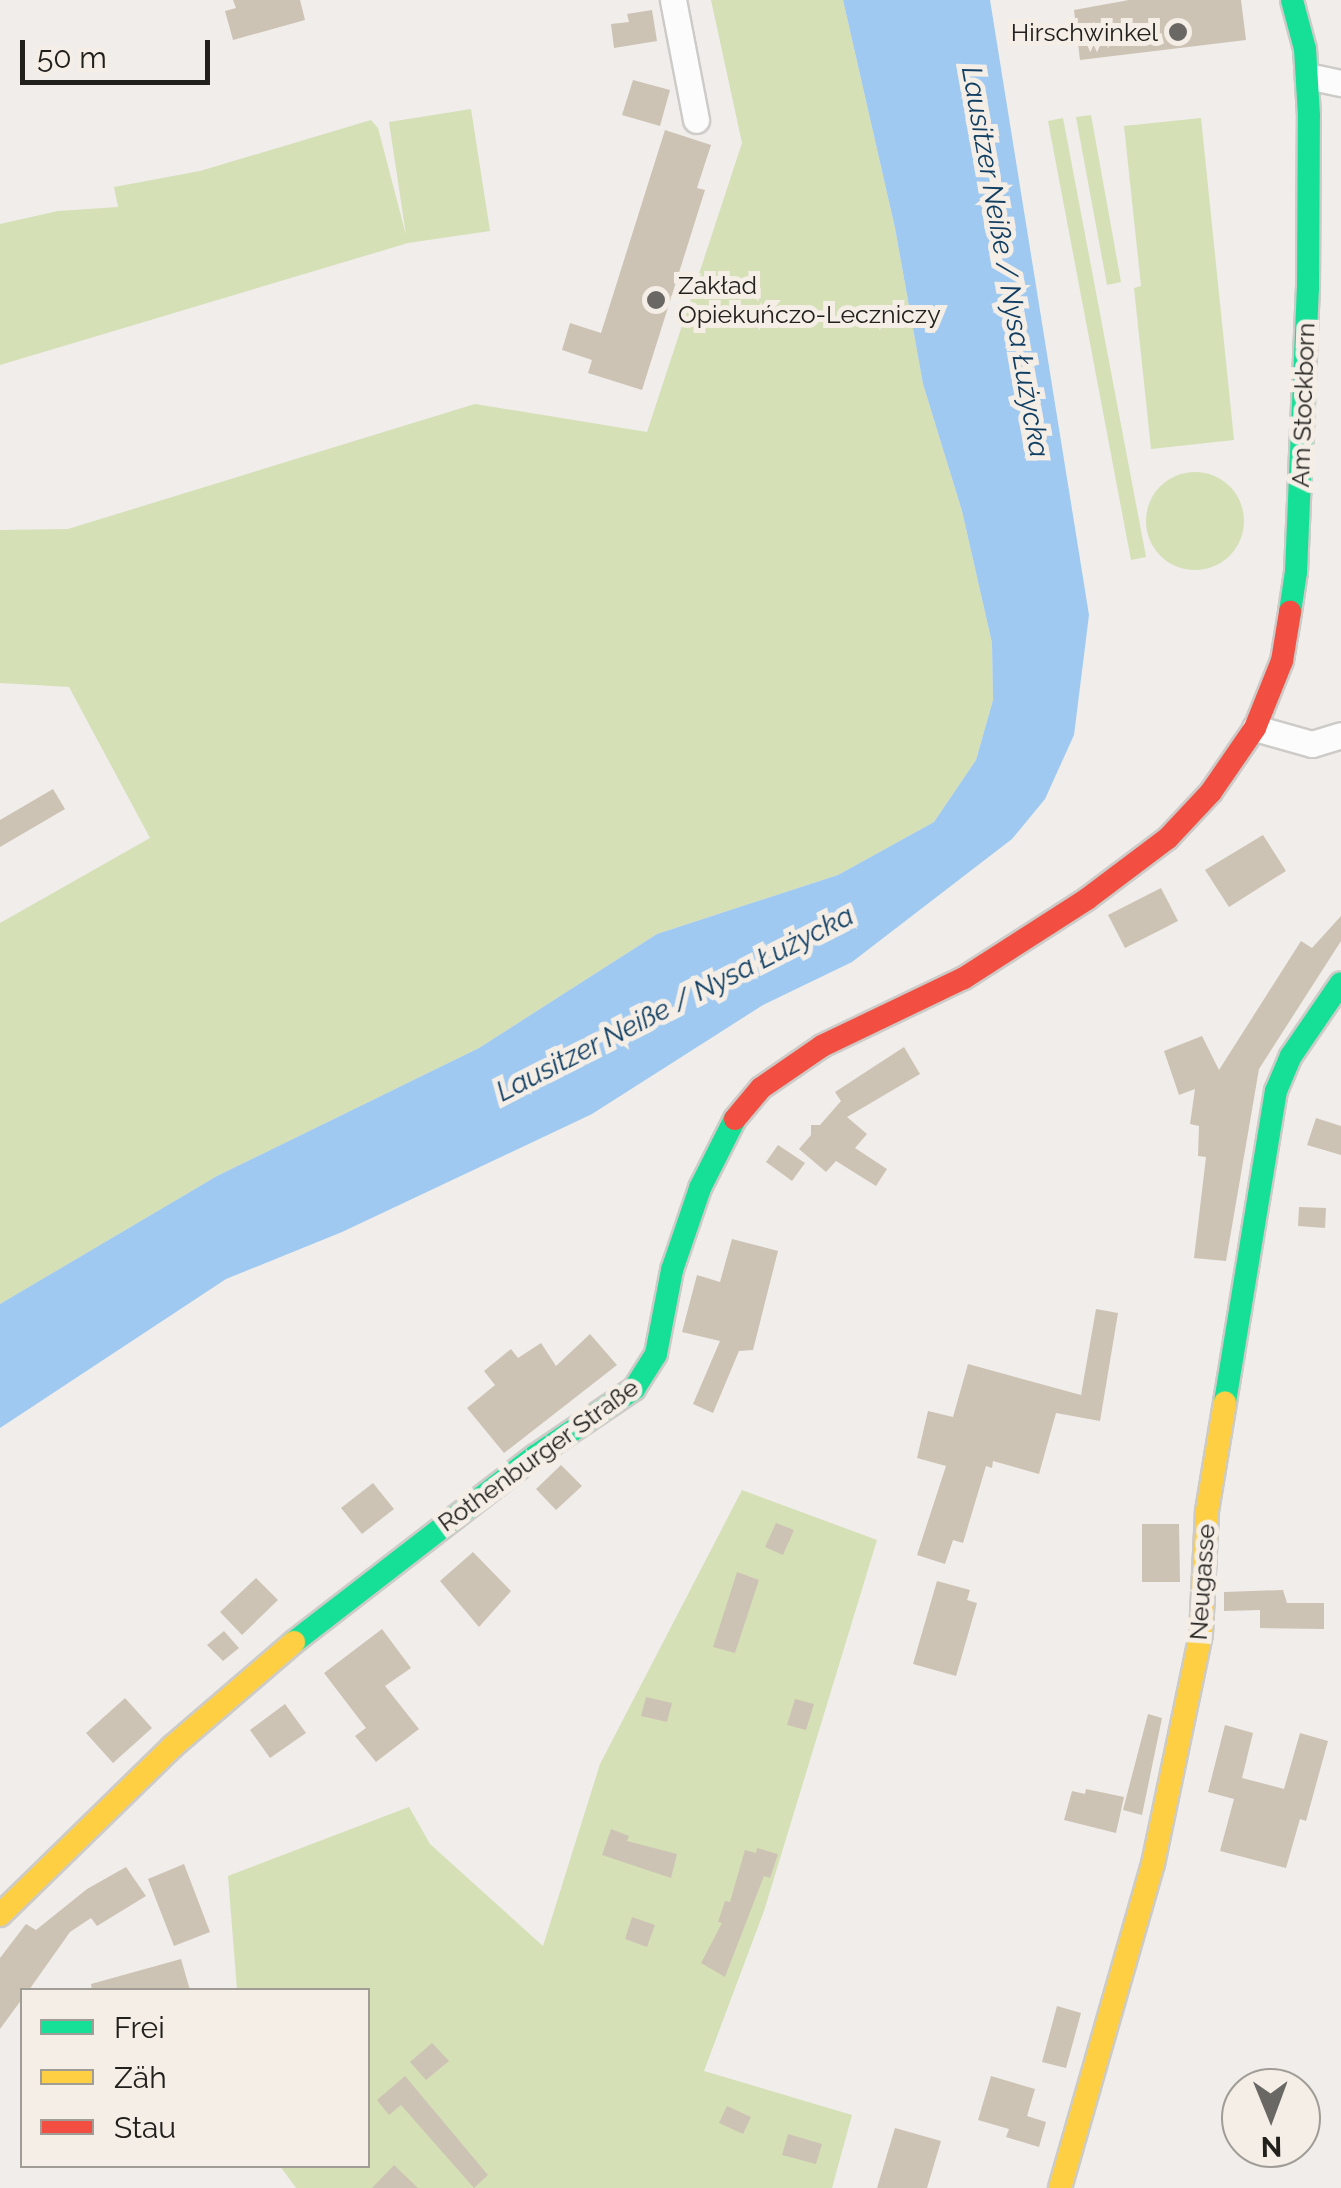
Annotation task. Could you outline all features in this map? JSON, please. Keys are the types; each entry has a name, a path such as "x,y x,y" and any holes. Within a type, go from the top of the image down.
{"street":[{"path":"673,0 696,120"},
{"name":"Am Stockborn","path":"1254,728 1282,661 1296,572 1308,289 1308,76 1292,0"},
{"path":"1308,76 1341,84"},
{"path":"1254,728 1312,744 1341,735"},
{"name":"Rothenburger Straße","path":"0,1915 172,1747 339,1604 535,1456 634,1388 656,1354 672,1270 700,1188 737,1114 761,1088 822,1046 964,978 1087,898 1168,838 1211,792 1254,728"},
{"name":"Neugasse","path":"1060,2188 1153,1864 1201,1634 1207,1510 1276,1091 1292,1056 1341,983"}],"green space":[{"path":"711,0 843,0 895,228 923,384 962,511 992,643 993,700 976,760 934,822 838,875 657,934 479,1048 217,1176 0,1304 0,923 150,838 69,687 0,683 0,530 68,529 475,404 647,432 742,143"},
{"path":"471,109 490,231 408,243 0,365 0,224 58,211 118,207 114,187 200,171 371,120 378,128 406,235 389,122"},
{"path":"1091,115 1121,282 1107,285 1076,117"},
{"path":"1063,118 1146,557 1131,560 1048,121"},
{"path":"1201,118 1234,440 1151,449 1134,288 1141,286 1124,126"},
{"path":"1185,472 1205,472 1230,486 1241,502 1241,540 1230,556 1205,570 1185,570 1168,562 1154,548 1146,531 1146,511 1154,494 1168,480"},
{"path":"742,1490 877,1540 764,1911 704,2071 852,2115 832,2188 296,2188 281,2168 370,2168 370,1988 237,1988 228,1876 409,1807 430,1844 543,1946 600,1764"}],"water":[{"name":"Lausitzer Neiße / Nysa Łużycka","path":"843,0 990,0 1089,615 1074,735 1045,799 1012,839 852,962 763,1005 592,1114 342,1232 226,1279 0,1428 0,1304 217,1176 479,1048 657,934 838,875 934,822 976,760 993,700 992,643 962,511 923,384 895,228"}],"building":[{"path":"233,0 300,0 305,20 233,40 225,11 236,8"},
{"name":"Hirschwinkel","path":"1129,0 1241,0 1246,40 1080,60 1074,10"},
{"path":"652,10 657,41 614,48 611,24 629,22 627,14"},
{"path":"633,80 670,90 660,126 622,115"},
{"path":"665,130 711,145 697,188 705,190 642,390 588,373 592,360 562,350 570,323 601,333"},
{"path":"53,789 65,809 0,847 0,820"},
{"path":"1263,835 1286,871 1229,907 1205,870"},
{"path":"1161,888 1178,921 1125,948 1108,915"},
{"path":"1341,916 1341,941 1259,1069 1226,1261 1194,1258 1206,1157 1198,1156 1199,1126 1190,1124 1195,1089 1179,1095 1164,1051 1202,1036 1219,1070 1301,941 1312,948"},
{"path":"904,1047 920,1074 847,1117 867,1134 855,1148 887,1169 876,1186 836,1161 826,1172 799,1149 811,1135 811,1125 820,1125 841,1101 835,1092"},
{"path":"1316,1118 1341,1126 1341,1155 1307,1145"},
{"path":"778,1145 805,1163 792,1181 766,1162"},
{"path":"1299,1207 1326,1208 1325,1228 1298,1226"},
{"path":"732,1239 778,1251 753,1350 739,1351 713,1413 693,1404 720,1341 682,1332 697,1275 720,1282"},
{"path":"1096,1309 1118,1313 1100,1421 1056,1413 1039,1474 993,1461 992,1468 986,1466 963,1543 953,1540 945,1564 917,1555 946,1466 917,1458 928,1411 953,1417 968,1364 1081,1395"},
{"path":"590,1334 617,1365 504,1453 467,1408 495,1385 484,1371 511,1349 518,1358 541,1343 556,1366"},
{"path":"561,1465 582,1486 556,1510 536,1489"},
{"path":"373,1483 394,1509 362,1534 341,1508"},
{"path":"776,1523 794,1530 783,1555 765,1547"},
{"path":"1142,1524 1179,1524 1180,1582 1142,1582"},
{"path":"473,1552 511,1591 479,1627 440,1581"},
{"path":"737,1572 759,1580 735,1653 713,1647"},
{"path":"256,1578 278,1600 242,1635 220,1612"},
{"path":"937,1581 970,1590 967,1600 977,1603 956,1676 913,1664"},
{"path":"1283,1590 1287,1603 1324,1603 1324,1629 1260,1628 1260,1610 1224,1611 1224,1592"},
{"path":"382,1629 411,1668 385,1686 419,1729 376,1762 355,1736 366,1728 324,1673"},
{"path":"224,1631 239,1648 223,1661 207,1645"},
{"path":"646,1697 672,1703 667,1722 641,1716"},
{"path":"125,1698 152,1728 113,1763 86,1733"},
{"path":"795,1699 814,1704 806,1730 787,1725"},
{"path":"285,1704 306,1733 270,1758 250,1730"},
{"path":"1148,1714 1162,1718 1142,1815 1123,1810"},
{"path":"1225,1725 1253,1733 1242,1778 1284,1789 1300,1733 1328,1741 1306,1821 1300,1819 1286,1868 1220,1851 1234,1799 1208,1792"},
{"path":"1086,1789 1124,1797 1116,1833 1064,1820 1072,1791 1085,1794"},
{"path":"611,1829 629,1836 627,1841 677,1854 671,1878 602,1855"},
{"path":"757,1848 778,1854 770,1878 764,1876 725,1977 701,1963 722,1923 718,1922 725,1901 730,1902 745,1850 756,1853"},
{"path":"184,1864 210,1932 174,1946 148,1879"},
{"path":"126,1867 146,1896 97,1926 91,1918 70,1932 30,1988 20,1988 20,2002 0,2029 0,1958 26,1924 36,1930 87,1889"},
{"path":"632,1917 655,1925 647,1947 625,1939"},
{"path":"181,1959 189,1988 92,1988 91,1984"},
{"path":"1057,2006 1081,2013 1066,2068 1042,2062"},
{"path":"432,2043 449,2061 426,2080 410,2062"},
{"path":"405,2076 488,2175 474,2188 401,2105 389,2115 377,2100"},
{"path":"991,2076 1035,2089 1027,2116 1046,2122 1039,2147 1006,2137 1009,2129 978,2120"},
{"path":"727,2106 751,2117 743,2134 719,2123"},
{"path":"895,2128 941,2141 927,2188 877,2188"},
{"path":"788,2134 822,2144 816,2164 782,2155"},
{"path":"394,2165 418,2188 372,2188"}],"traffic: fast":[{"path":"1290,612 1296,572 1308,289 1309,116 1305,49 1292,0"},
{"path":"1225,1402 1276,1091 1291,1056 1341,983"},
{"path":"294,1642 535,1456 634,1389 656,1354 672,1270 700,1188 735,1119"}],"traffic: slow":[{"path":"1060,2188 1153,1864 1201,1634 1207,1511 1225,1402"},
{"path":"0,1915 172,1747 294,1642"}],"traffic: jam":[{"path":"735,1119 761,1088 822,1046 964,978 1087,899 1168,838 1211,792 1255,728 1282,661 1290,612"}],"place":[{"name":"Hirschwinkel","path":"1178,32"},
{"name":"Zakład Opiekuńczo-Leczniczy","path":"656,300"}]}
